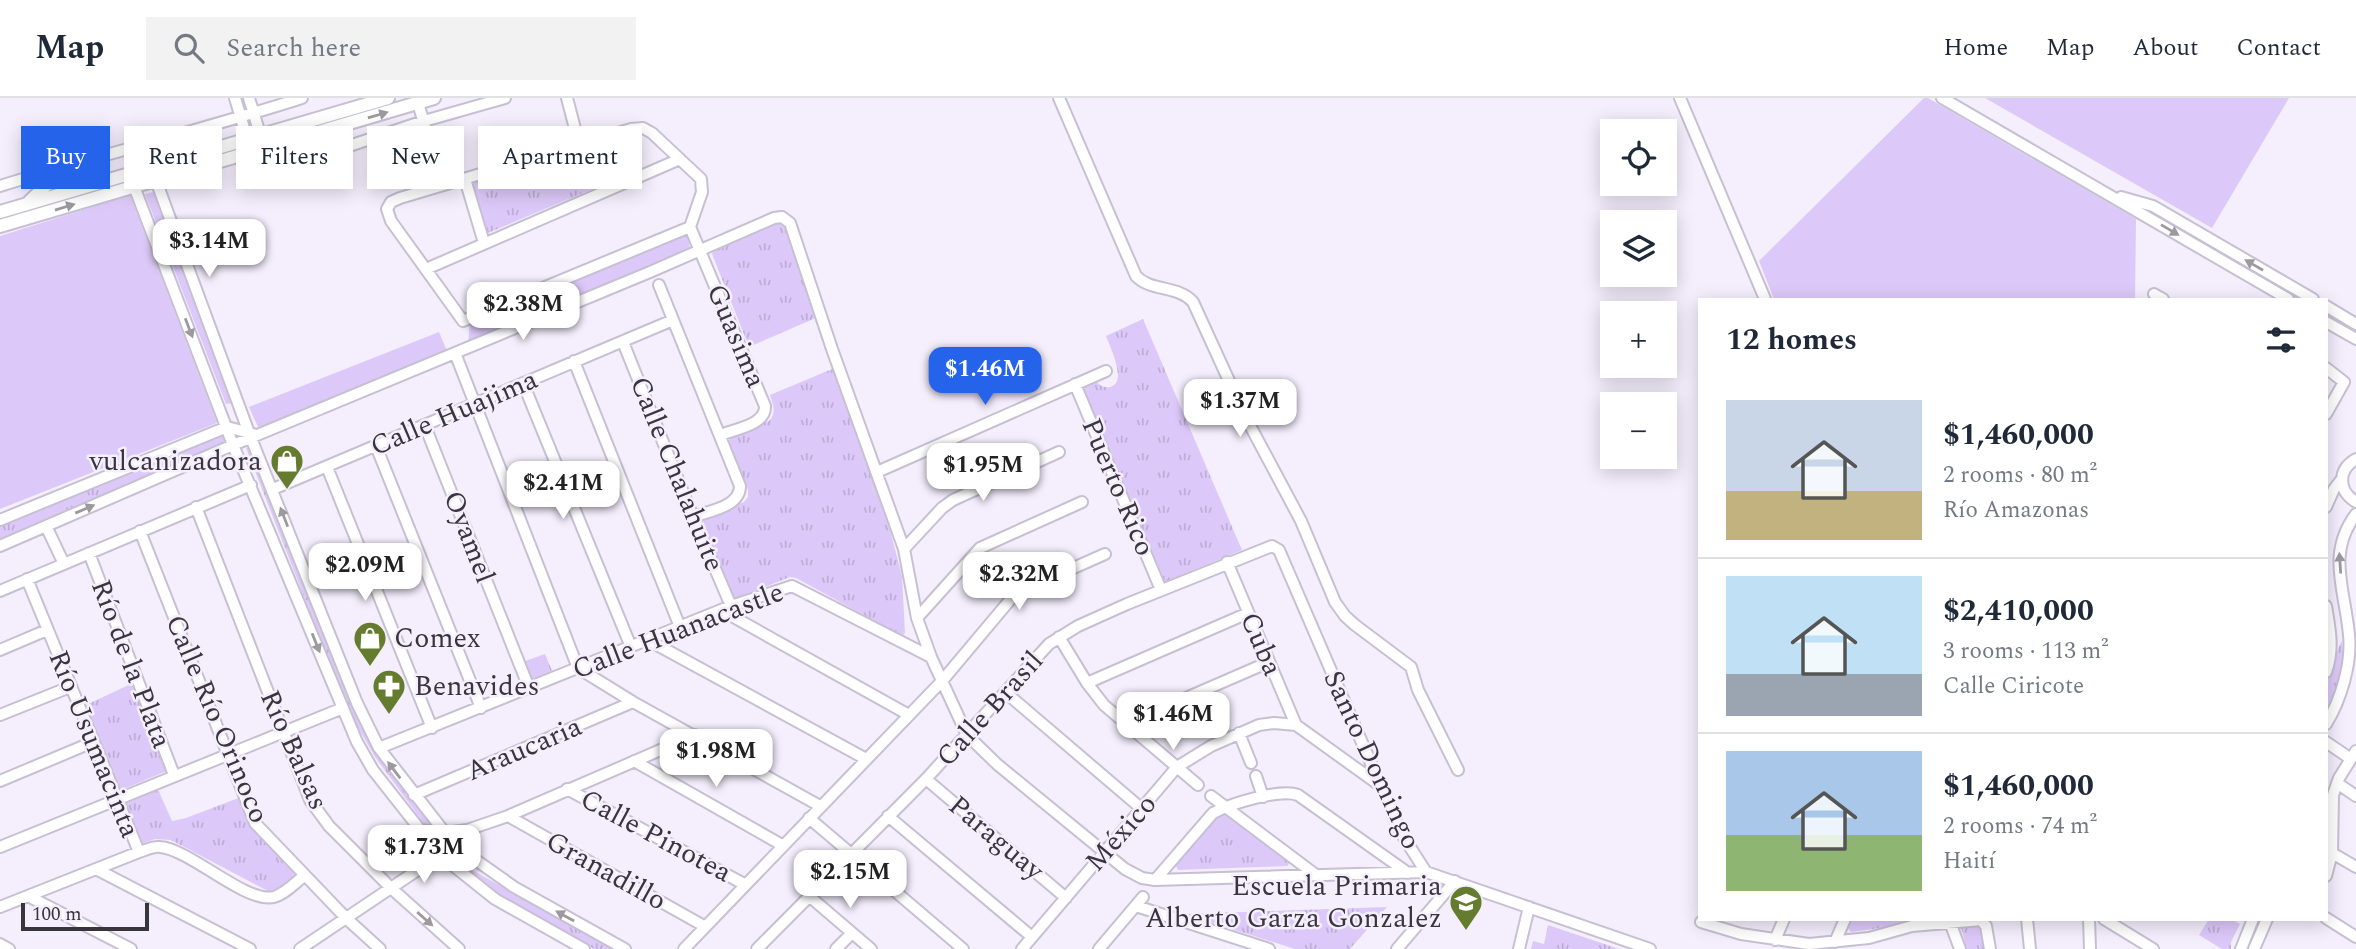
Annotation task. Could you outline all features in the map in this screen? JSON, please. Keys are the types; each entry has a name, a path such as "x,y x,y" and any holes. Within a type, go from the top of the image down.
{"main road":[{"path":"289,126 388,98"},
{"path":"222,155 434,98"},
{"path":"0,212 124,175"},
{"path":"27,204 43,189"},
{"path":"0,226 124,189"}],"street":[{"path":"235,98 241,118 247,126"},
{"path":"249,98 254,126"},
{"path":"212,126 302,98"},
{"path":"353,145 505,98"},
{"path":"566,98 574,126"},
{"path":"1059,98 1136,276 1150,286 1185,295 1193,302 1246,418 1301,521 1335,602 1355,625 1411,667 1418,690 1458,770"},
{"path":"1680,98 1765,298"},
{"path":"1942,98 2286,298"},
{"path":"418,103 425,126"},
{"path":"642,128 652,133 702,182 702,192 690,227 701,251"},
{"path":"642,174 680,159"},
{"path":"478,174 465,178 484,243"},
{"path":"0,186 21,180"},
{"path":"135,189 231,427 233,445 357,742 373,770 440,855 495,899 583,949"},
{"path":"160,189 238,402 357,703 379,748 446,834 473,858 514,887 625,949"},
{"path":"432,189 394,200 387,209 388,216 463,321 690,227"},
{"path":"426,269 606,189"},
{"path":"2112,195 2152,206 2311,298"},
{"path":"0,546 253,436 701,251 774,218 782,217 790,223 904,549 918,618 931,657 967,734 998,765 1133,874 1155,880 1426,872"},
{"name":"Guasima","path":"701,251 765,409 759,420 720,435"},
{"path":"659,285 739,481 737,499 693,517"},
{"path":"2328,307 2356,324"},
{"name":"Calle Huajima","path":"273,489 673,320"},
{"path":"2328,322 2356,340"},
{"name":"Calle Chalahuite","path":"623,342 726,608"},
{"path":"455,353 578,668 820,806"},
{"path":"574,361 680,627"},
{"path":"2328,369 2344,380 2328,410"},
{"path":"877,472 1105,371"},
{"path":"523,383 631,647"},
{"name":"Puerto Rico","path":"1075,384 1161,590"},
{"path":"231,427 238,402"},
{"name":"Oyamel","path":"425,426 529,688"},
{"path":"0,520 231,427 253,436"},
{"path":"376,446 481,708"},
{"path":"904,549 942,508 953,500 1059,452"},
{"path":"2328,502 2334,485 2345,468 2356,459"},
{"path":"327,467 432,728"},
{"path":"0,591 251,485"},
{"path":"2334,485 2356,502"},
{"path":"918,618 980,548 1082,502"},
{"name":"Río Balsas","path":"196,507 302,783 318,812 391,888 459,949"},
{"path":"2328,719 2343,683 2353,637 2339,550 2343,533 2356,514"},
{"path":"46,526 64,564"},
{"name":"Calle Río Orinoco","path":"140,531 255,823 347,919 380,949"},
{"name":"Calle Brasil","path":"757,949 926,779 1049,644 1161,590 1227,562 1275,546"},
{"name":"Santo Domingo","path":"1275,546 1406,844 1426,872 1650,949"},
{"name":"Río de la Plata","path":"89,553 174,775"},
{"path":"684,949 942,681 1015,594 1105,554"},
{"name":"Cuba","path":"1227,562 1296,725"},
{"name":"Río Usumacinta","path":"27,579 139,852 154,847 166,848 265,897 280,894 305,875"},
{"name":"Calle Huanacastle","path":"379,748 726,608 789,587 796,587 931,657"},
{"path":"726,608 909,715"},
{"path":"1087,683 1248,613"},
{"path":"2328,618 2331,635 2328,665"},
{"path":"0,650 47,630"},
{"path":"2331,635 2353,637"},
{"path":"1059,637 1104,705 1198,785"},
{"path":"648,640 866,760"},
{"path":"1126,724 1269,662"},
{"path":"0,715 71,687"},
{"path":"1005,692 1142,809"},
{"name":"Araucaria","path":"414,795 634,702"},
{"path":"0,847 343,708"},
{"name":"México","path":"1023,949 1178,767 1202,751 1266,723 1296,725"},
{"path":"1296,725 1380,786"},
{"path":"1239,733 1251,763"},
{"path":"357,742 363,735 372,735"},
{"path":"419,829 446,834 461,832 508,816 695,735"},
{"path":"0,781 93,743"},
{"path":"2328,743 2353,755 2333,794 2332,853 2328,868"},
{"path":"634,761 782,845"},
{"path":"1256,776 1263,797"},
{"name":"Paraguay","path":"926,779 1066,898"},
{"path":"2337,783 2356,796"},
{"name":"Calle Pinotea","path":"567,789 744,884"},
{"path":"1155,880 1213,813 1224,807 1285,792 1298,795 1408,873"},
{"path":"1211,796 1317,875"},
{"name":"Granadillo","path":"508,816 704,926"},
{"path":"888,816 1032,937"},
{"path":"809,818 963,949"},
{"path":"440,855 446,834"},
{"path":"0,907 139,852"},
{"path":"2332,853 2356,867"},
{"path":"300,949 440,855 473,858"},
{"path":"96,869 250,949"},
{"path":"1397,949 1455,881"},
{"path":"28,896 131,949"},
{"path":"809,896 871,949"},
{"path":"1099,949 1140,901 1269,949"},
{"path":"1519,949 1529,907"},
{"path":"2328,919 2356,937"},
{"path":"1775,940 1783,921"},
{"path":"1835,942 1844,921"},
{"path":"1701,922 1725,924 1741,934 1809,944 1869,938 1910,923 1983,921 1990,949"},
{"path":"2027,921 2029,949"},
{"path":"2089,921 2090,949"},
{"path":"2107,921 2152,949"},
{"path":"2241,949 2252,921"},
{"path":"2254,949 2266,921"},
{"path":"1950,922 1959,949"},
{"path":"836,949 852,933"},
{"path":"0,944 9,949"}],"green space":[{"path":"1924,98 2136,219 2135,298 1774,298 1759,261"},
{"path":"1985,98 2289,98 2212,228"},
{"path":"478,180 478,189 592,189 488,233 472,182"},
{"path":"153,192 236,403 226,404 145,194"},
{"path":"130,195 217,423 0,509 0,236"},
{"path":"2148,209 2302,298 2290,298 2143,211"},
{"path":"778,221 787,227 818,317 749,347 712,254 715,248"},
{"path":"688,233 690,249 468,344 470,322"},
{"path":"1143,319 1242,550 1165,582 1082,386 1095,380 1105,387 1115,384 1118,372 1106,336"},
{"path":"439,332 447,351 259,429 249,407"},
{"path":"837,367 902,576 905,633 902,636 796,578 790,577 738,598 732,596 703,522 706,517 744,502 748,497 748,490 729,441 731,436 769,421 774,412 770,395"},
{"path":"218,433 226,440 222,444 0,539 0,522"},
{"path":"251,447 379,752 431,823 430,827 425,825 375,757 349,712 246,448"},
{"path":"2342,641 2344,667 2328,710 2328,679"},
{"path":"545,654 553,673 533,681 525,661"},
{"path":"135,682 169,770 119,791 86,705"},
{"path":"156,785 172,821 241,797 296,871 295,876 274,891 268,891 171,840 155,839 144,843 139,841 122,797"},
{"path":"1226,812 1290,859 1288,866 1178,870 1175,864 1218,813"},
{"path":"459,863 615,949 594,949 492,891"},
{"path":"1387,907 1350,949 1295,949 1185,914"},
{"path":"1848,921 1903,921 1901,925 1851,932 1846,926"},
{"path":"2208,921 2235,921 2240,924 2231,942 2231,949 2222,949 2199,935"},
{"path":"1960,924 1984,925 1986,949 1967,949"},
{"path":"1548,925 1619,949 1531,949 1533,941 1544,944"}],"place":[{"name":"vulcanizadora","path":"287,491"},
{"name":"Comex","path":"370,668"},
{"name":"Benavides","path":"389,716"},
{"name":"Escuela Primaria Alberto Garza Gonzalez","path":"1466,932"}]}
